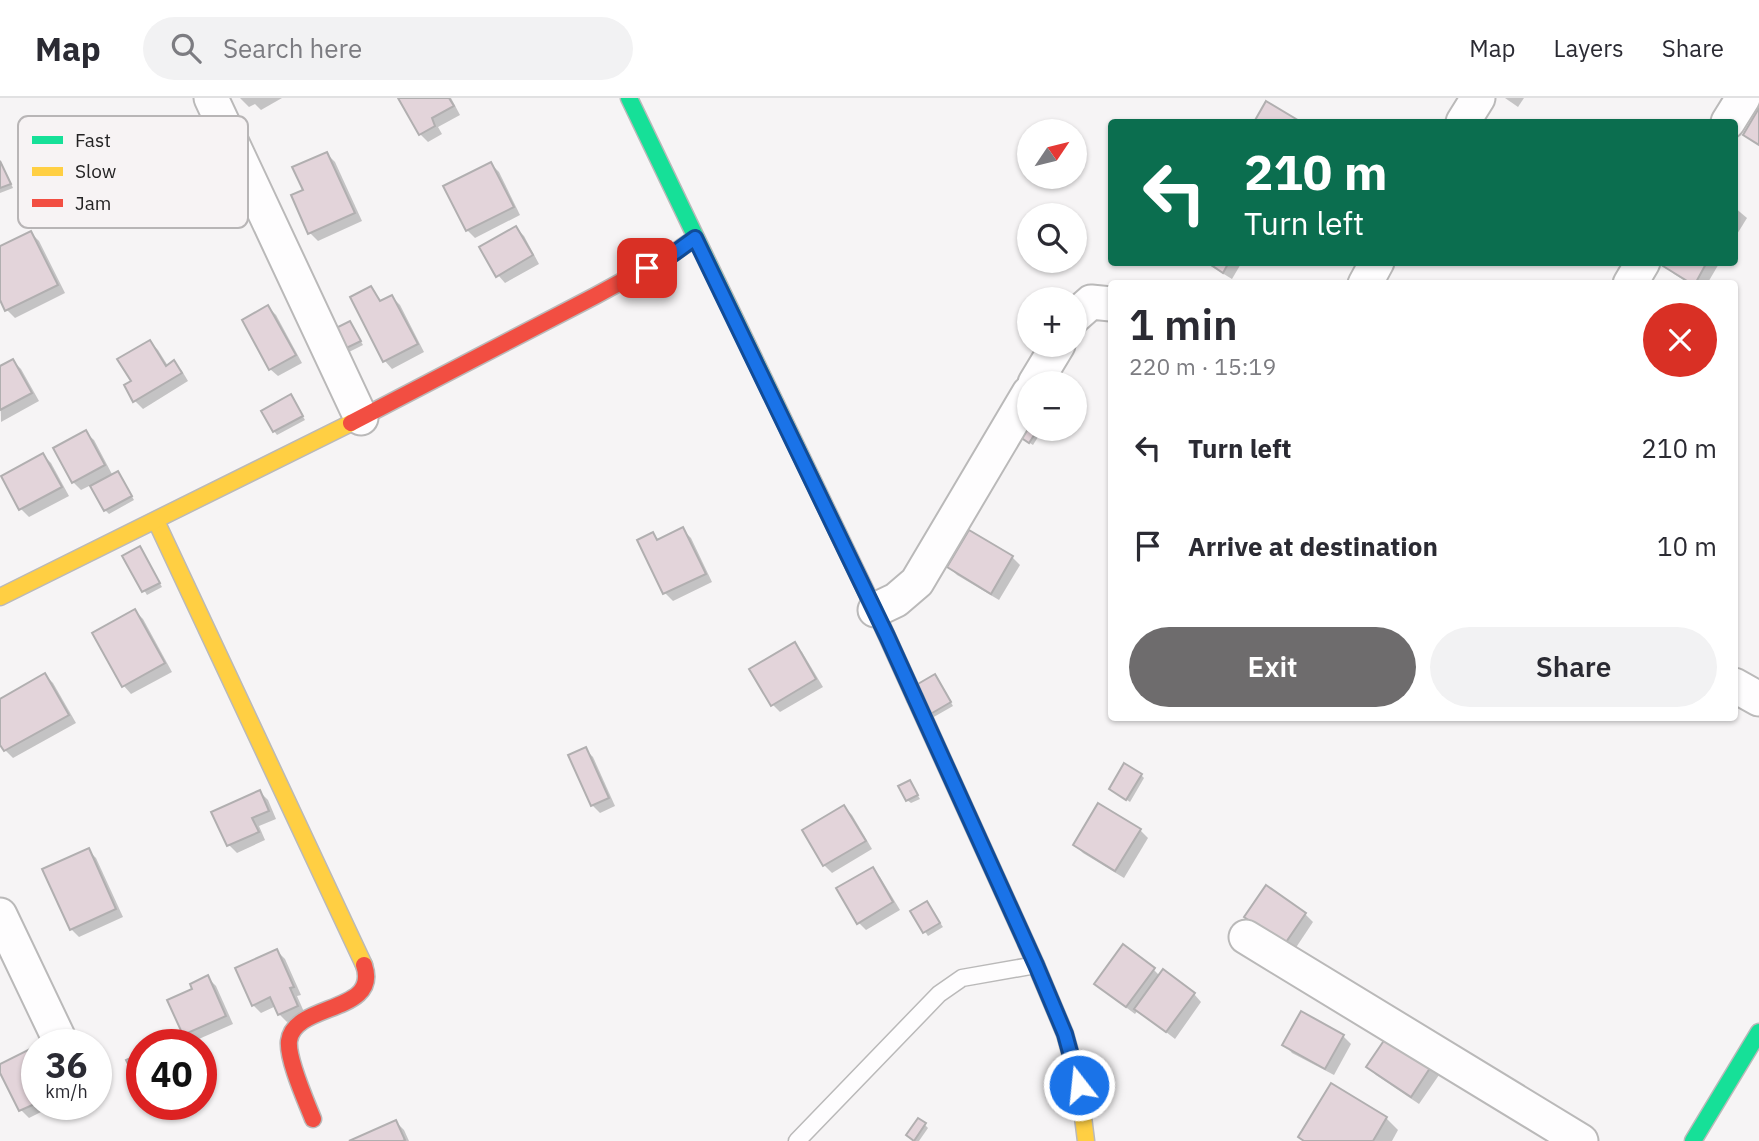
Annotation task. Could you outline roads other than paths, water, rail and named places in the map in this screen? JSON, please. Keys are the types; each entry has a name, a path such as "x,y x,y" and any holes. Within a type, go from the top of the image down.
{"street":[{"path":"211,98 219,116"},
{"path":"629,98 875,610 1036,965 1065,1034 1079,1085 1086,1141"},
{"path":"1465,119 1478,98"},
{"path":"1730,119 1743,98"},
{"path":"248,177 361,418"},
{"path":"0,597 156,522 361,418 673,254 695,238"},
{"path":"1087,306 1091,302 1108,304"},
{"path":"875,610 895,600 918,582 1017,413"},
{"path":"156,522 362,959 367,975 366,984 354,998 306,1020 291,1033 291,1056 313,1119"},
{"path":"1738,687 1759,699"},
{"path":"0,915 54,1029"},
{"path":"1246,937 1581,1141"},
{"path":"1693,1141 1759,1032"}],"lane":[{"path":"797,1141 939,994 962,978 1036,965"}]}
